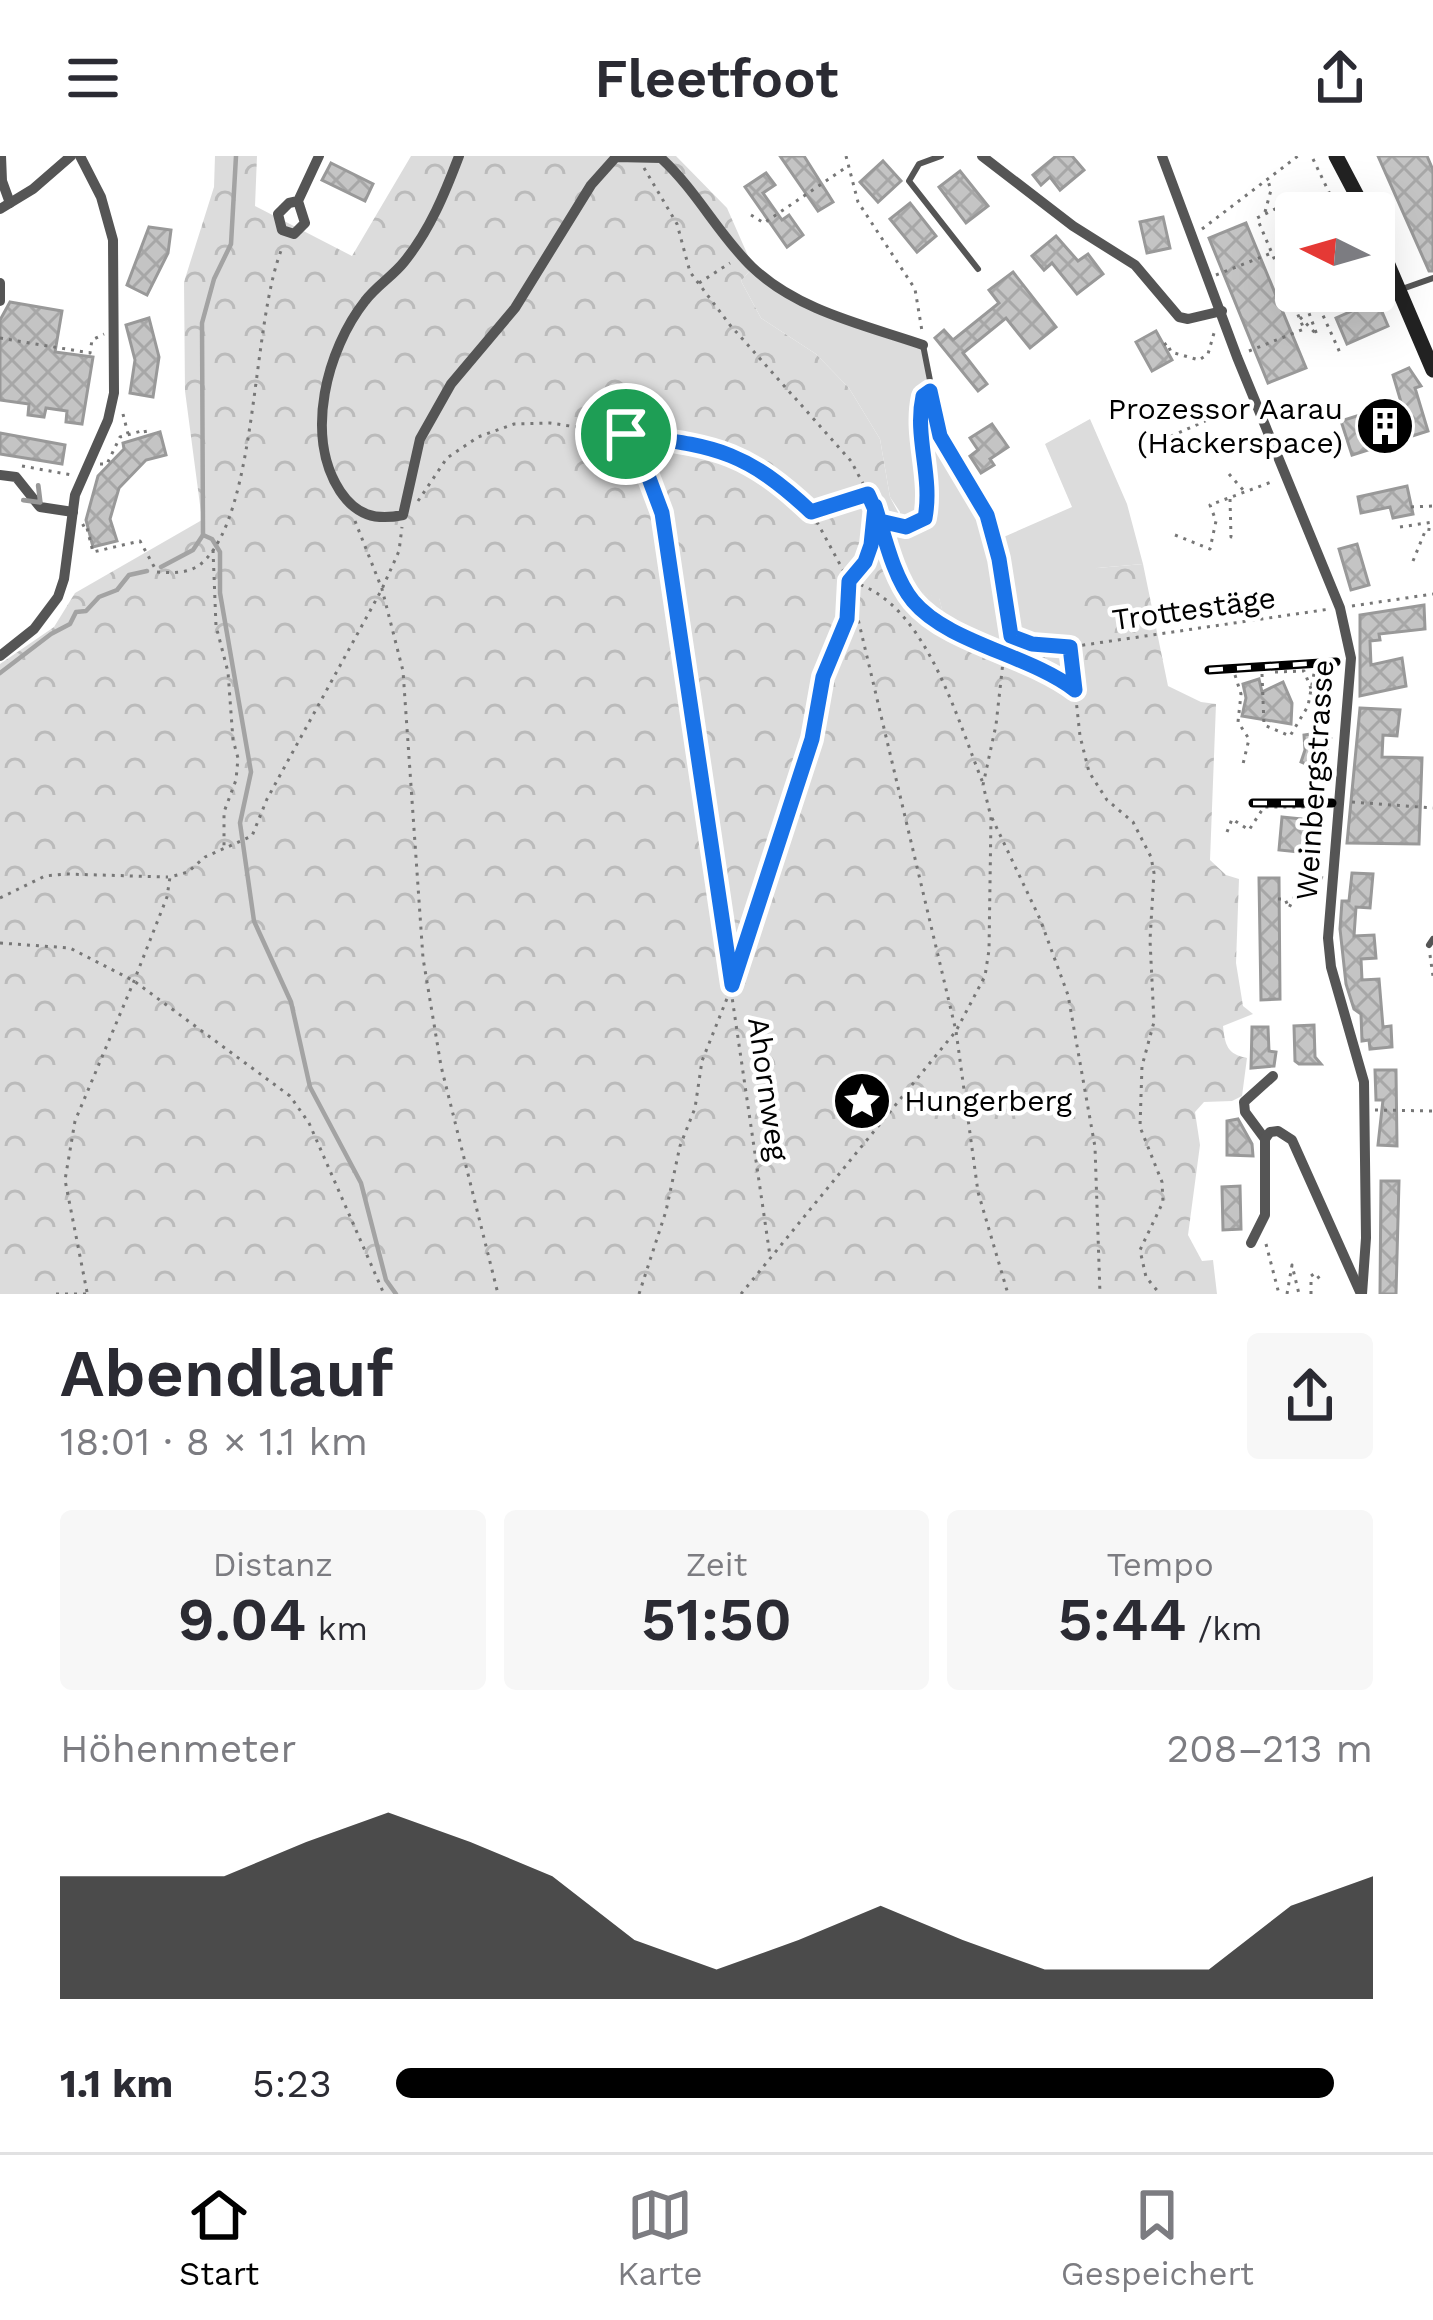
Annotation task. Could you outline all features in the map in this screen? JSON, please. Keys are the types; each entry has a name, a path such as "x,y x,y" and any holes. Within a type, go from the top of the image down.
{"main road":[{"path":"1336,156 1355,192"},
{"path":"1395,281 1433,370"}],"street":[{"path":"1,156 5,206 70,156"},
{"path":"0,656 34,629 58,597 82,476 110,410 113,240 101,197 80,156"},
{"path":"298,200 278,214 282,230 288,233 305,223 298,200 319,156"},
{"path":"459,156 438,208 405,261 364,302 337,353 324,392 323,436 334,482 350,506 368,516 403,515 420,439 451,384 515,308 591,185 616,157 661,158 741,255 794,298 923,345"},
{"path":"982,156 1073,226 1135,265 1179,317 1188,320 1217,312"},
{"name":"Weinbergstrasse","path":"1162,156 1209,278 1217,312 1340,608 1350,666 1331,878 1331,967 1364,1082 1362,1294"},
{"path":"0,283 0,301"},
{"path":"0,475 16,477 40,507 73,512"},
{"path":"1254,1239 1265,1215 1265,1138 1244,1112 1244,1102 1273,1076"},
{"name":"Weinbergstrasse","path":"1265,1138 1278,1131 1292,1140 1362,1294"}],"lane":[{"path":"941,156 919,164 909,181 978,269"},
{"path":"1399,290 1433,278"},
{"path":"923,345 940,436 987,515 1011,636"}],"path":[{"path":"639,156 676,224 690,272 730,325 851,461 914,602 951,628 1051,671 1075,690"},
{"path":"1191,238 1298,156"},
{"path":"848,157 858,202 915,289 923,345"},
{"path":"1313,159 1329,192"},
{"path":"751,215 764,223 848,166"},
{"path":"1265,214 1271,190 1267,180"},
{"path":"1275,209 1257,218 1275,261"},
{"path":"70,530 86,524 94,552 140,541 158,572 181,573 202,563 219,536 239,485 279,256 288,233"},
{"path":"1209,278 1272,253"},
{"path":"699,283 741,255"},
{"path":"1164,345 1198,361 1214,342 1217,312"},
{"path":"1237,357 1304,329 1296,312"},
{"path":"1298,316 1318,334 1309,312"},
{"path":"1321,312 1341,356"},
{"path":"0,338 90,353 92,340 114,329"},
{"path":"880,521 906,527 925,518 929,496 919,416 923,396 930,391"},
{"path":"1138,451 1253,399"},
{"path":"110,410 123,413 128,435"},
{"path":"0,898 45,876 170,877 252,836 382,589 399,550 403,515 414,507 447,458 478,437 514,424 550,422 710,447 747,460 811,512 849,581 956,1031 978,1192 1009,1294"},
{"path":"107,464 120,437 146,430 146,435"},
{"name":"Ahornweg","path":"626,434 662,513 770,1258"},
{"path":"19,466 76,476"},
{"path":"1229,474 1246,492"},
{"path":"1175,536 1210,549 1216,520 1210,506 1286,476"},
{"path":"811,512 868,494"},
{"path":"1230,498 1229,528 1235,536"},
{"path":"350,506 382,589 403,671 423,958 442,1066 498,1294"},
{"path":"639,1294 695,1108 702,1061 732,985 812,739 823,677 847,619 849,581 865,562 871,545 875,506"},
{"path":"1412,507 1433,506"},
{"path":"1400,527 1433,522"},
{"path":"1413,561 1423,533 1433,530"},
{"path":"213,547 216,626 228,672 238,758 224,812 224,849"},
{"path":"849,581 869,587 904,615 934,664 983,785 991,817 1040,919 1068,995 1095,1147 1100,1294"},
{"path":"1340,608 1433,594"},
{"path":"1240,607 1250,623"},
{"name":"Trottestäge","path":"1011,636 1032,644 1070,647 1323,610"},
{"path":"1070,647 1080,736 1090,772 1107,800 1133,822 1151,856 1154,873 1150,940 1154,1022 1142,1066 1140,1127 1162,1182 1163,1202 1140,1250 1146,1277 1160,1294"},
{"path":"983,785 1004,653"},
{"path":"1262,674 1264,725 1290,736 1308,706 1316,668 1350,666"},
{"path":"1275,672 1303,670 1343,758"},
{"path":"1235,675 1241,694 1238,722 1249,739 1243,764"},
{"path":"1227,832 1232,819 1250,830 1264,807 1433,808"},
{"path":"741,1294 956,1031 979,989 988,963 991,817"},
{"path":"1278,899 1285,899 1289,908 1305,874 1331,878"},
{"path":"56,1294 89,1293 64,1180 75,1120 134,981 170,877"},
{"path":"1431,942 1433,976"},
{"path":"0,944 70,947 134,981 220,1041 301,1109 384,1294"},
{"path":"1365,1109 1433,1111"},
{"path":"1254,1239 1267,1246 1279,1294"},
{"path":"1287,1294 1292,1265 1299,1294"},
{"path":"1311,1294 1311,1276 1316,1273 1322,1282"}],"green space":[{"path":"215,156 257,156 255,206 352,256 411,156 676,156 727,208 753,267 741,281 761,318 816,354 849,388 880,439 890,497 906,527 894,533 891,545 914,591 939,597 944,617 996,647 1011,636 1078,639 1072,590 1097,568 1143,564 1168,686 1216,704 1210,860 1226,875 1239,879 1236,963 1243,1006 1253,1014 1223,1026 1228,1048 1247,1058 1242,1096 1204,1102 1195,1112 1200,1145 1188,1235 1202,1261 1213,1260 1217,1294 0,1294 0,664 54,627 75,593 202,520 185,391 184,282 214,187"},
{"path":"753,267 794,298 923,345 941,435 999,539 1072,507 1045,444 1090,419 1127,504 1143,564 1097,568 1079,639 1012,636 997,647 944,617 939,598 914,591 891,545 900,512 890,497 880,439 849,388 816,354 761,318 741,281"}],"building":[{"path":"780,156 804,156 833,202 818,211"},
{"path":"1056,156 1072,156 1084,170 1060,190 1050,177 1041,185 1033,175"},
{"path":"1378,156 1427,156 1433,170 1433,271 1429,271"},
{"path":"883,161 901,181 878,202 860,182"},
{"path":"331,163 373,184 365,201 322,180"},
{"path":"960,171 988,206 966,223 939,187"},
{"path":"766,173 775,185 763,193 782,220 789,215 803,235 787,247 745,187"},
{"path":"910,203 936,236 917,252 890,219"},
{"path":"1163,217 1170,248 1147,253 1140,222"},
{"path":"1246,223 1275,293 1275,312 1283,312 1306,368 1268,383 1209,238"},
{"path":"149,227 171,230 168,253 147,295 127,285"},
{"path":"1056,236 1078,261 1088,254 1103,274 1077,294 1052,263 1044,270 1032,256"},
{"path":"1013,272 1056,327 1030,348 1006,318 963,353 987,384 978,391 935,338 944,330 953,340 999,303 989,290"},
{"path":"10,302 62,311 55,352 93,357 82,424 66,422 67,411 46,408 44,417 28,415 29,404 0,400 0,320"},
{"path":"1350,312 1382,312 1388,326 1347,344 1336,318"},
{"path":"149,318 159,357 153,397 130,393 135,360 126,325"},
{"path":"1156,331 1172,360 1152,371 1136,342"},
{"name":"Prozessor Aarau (Hackerspace)","path":"1409,368 1421,386 1415,388 1428,431 1352,455 1341,421 1401,402 1393,375"},
{"path":"992,424 1008,447 990,459 994,465 981,473 970,456 978,450 970,438"},
{"path":"160,432 166,455 146,460 119,488 110,519 117,541 93,547 86,520 98,476 124,449 123,443"},
{"path":"0,433 65,445 62,464 0,454"},
{"path":"1407,486 1413,514 1393,518 1390,507 1361,513 1358,497"},
{"path":"1357,544 1369,585 1351,590 1339,549"},
{"path":"1424,605 1425,629 1379,634 1380,640 1370,641 1371,665 1402,658 1406,686 1360,696 1360,615"},
{"path":"1259,679 1262,692 1283,682 1292,703 1291,724 1242,716 1243,684"},
{"path":"1360,708 1400,710 1397,736 1383,735 1382,757 1422,758 1419,844 1347,843"},
{"path":"1325,732 1328,748 1320,770 1301,762 1304,735"},
{"path":"1282,817 1313,820 1310,853 1279,850"},
{"path":"1352,873 1373,874 1370,908 1356,907 1354,936 1374,935 1376,958 1361,959 1362,980 1379,979 1383,1027 1391,1026 1392,1047 1370,1049 1369,1040 1362,1041 1361,1014 1354,1009 1346,984 1340,929 1342,901 1349,901"},
{"path":"1259,878 1279,878 1280,999 1261,1000"},
{"path":"1314,1025 1315,1057 1321,1064 1299,1064 1294,1026"},
{"path":"1252,1027 1268,1027 1269,1051 1276,1052 1274,1066 1251,1068"},
{"path":"1375,1070 1396,1070 1397,1146 1378,1145 1383,1100 1376,1100"},
{"path":"1238,1119 1253,1156 1227,1155 1227,1121"},
{"path":"1381,1181 1399,1181 1396,1294 1380,1294"},
{"path":"1240,1186 1241,1229 1223,1230 1222,1187"}],"waterway":[{"path":"161,567 193,550 203,535 202,323 214,279 231,244 236,156"},
{"path":"203,535 220,552 220,593 251,772 240,823 254,921 291,1002 310,1087 361,1183 386,1280 396,1294"},
{"path":"0,673 70,624 76,612 86,611 99,597 117,590 129,575 147,571"}],"railway":[{"path":"1209,670 1336,662"},
{"path":"1253,803 1332,803"}],"place":[{"name":"Prozessor Aarau (Hackerspace)","path":"1385,426"},
{"name":"Hungerberg","path":"862,1101"}],"route":[{"path":"626,434 662,513 732,985 812,739 823,677 847,619 849,581 865,562 871,545 875,506 880,521 902,580 914,602 951,628 1051,671 1075,690 1070,647 1032,644 1011,636 987,515 940,436 930,391 923,396 919,416 929,496 925,518 906,527 880,521 875,506 868,494 811,512 747,460 710,447 626,434"}]}
